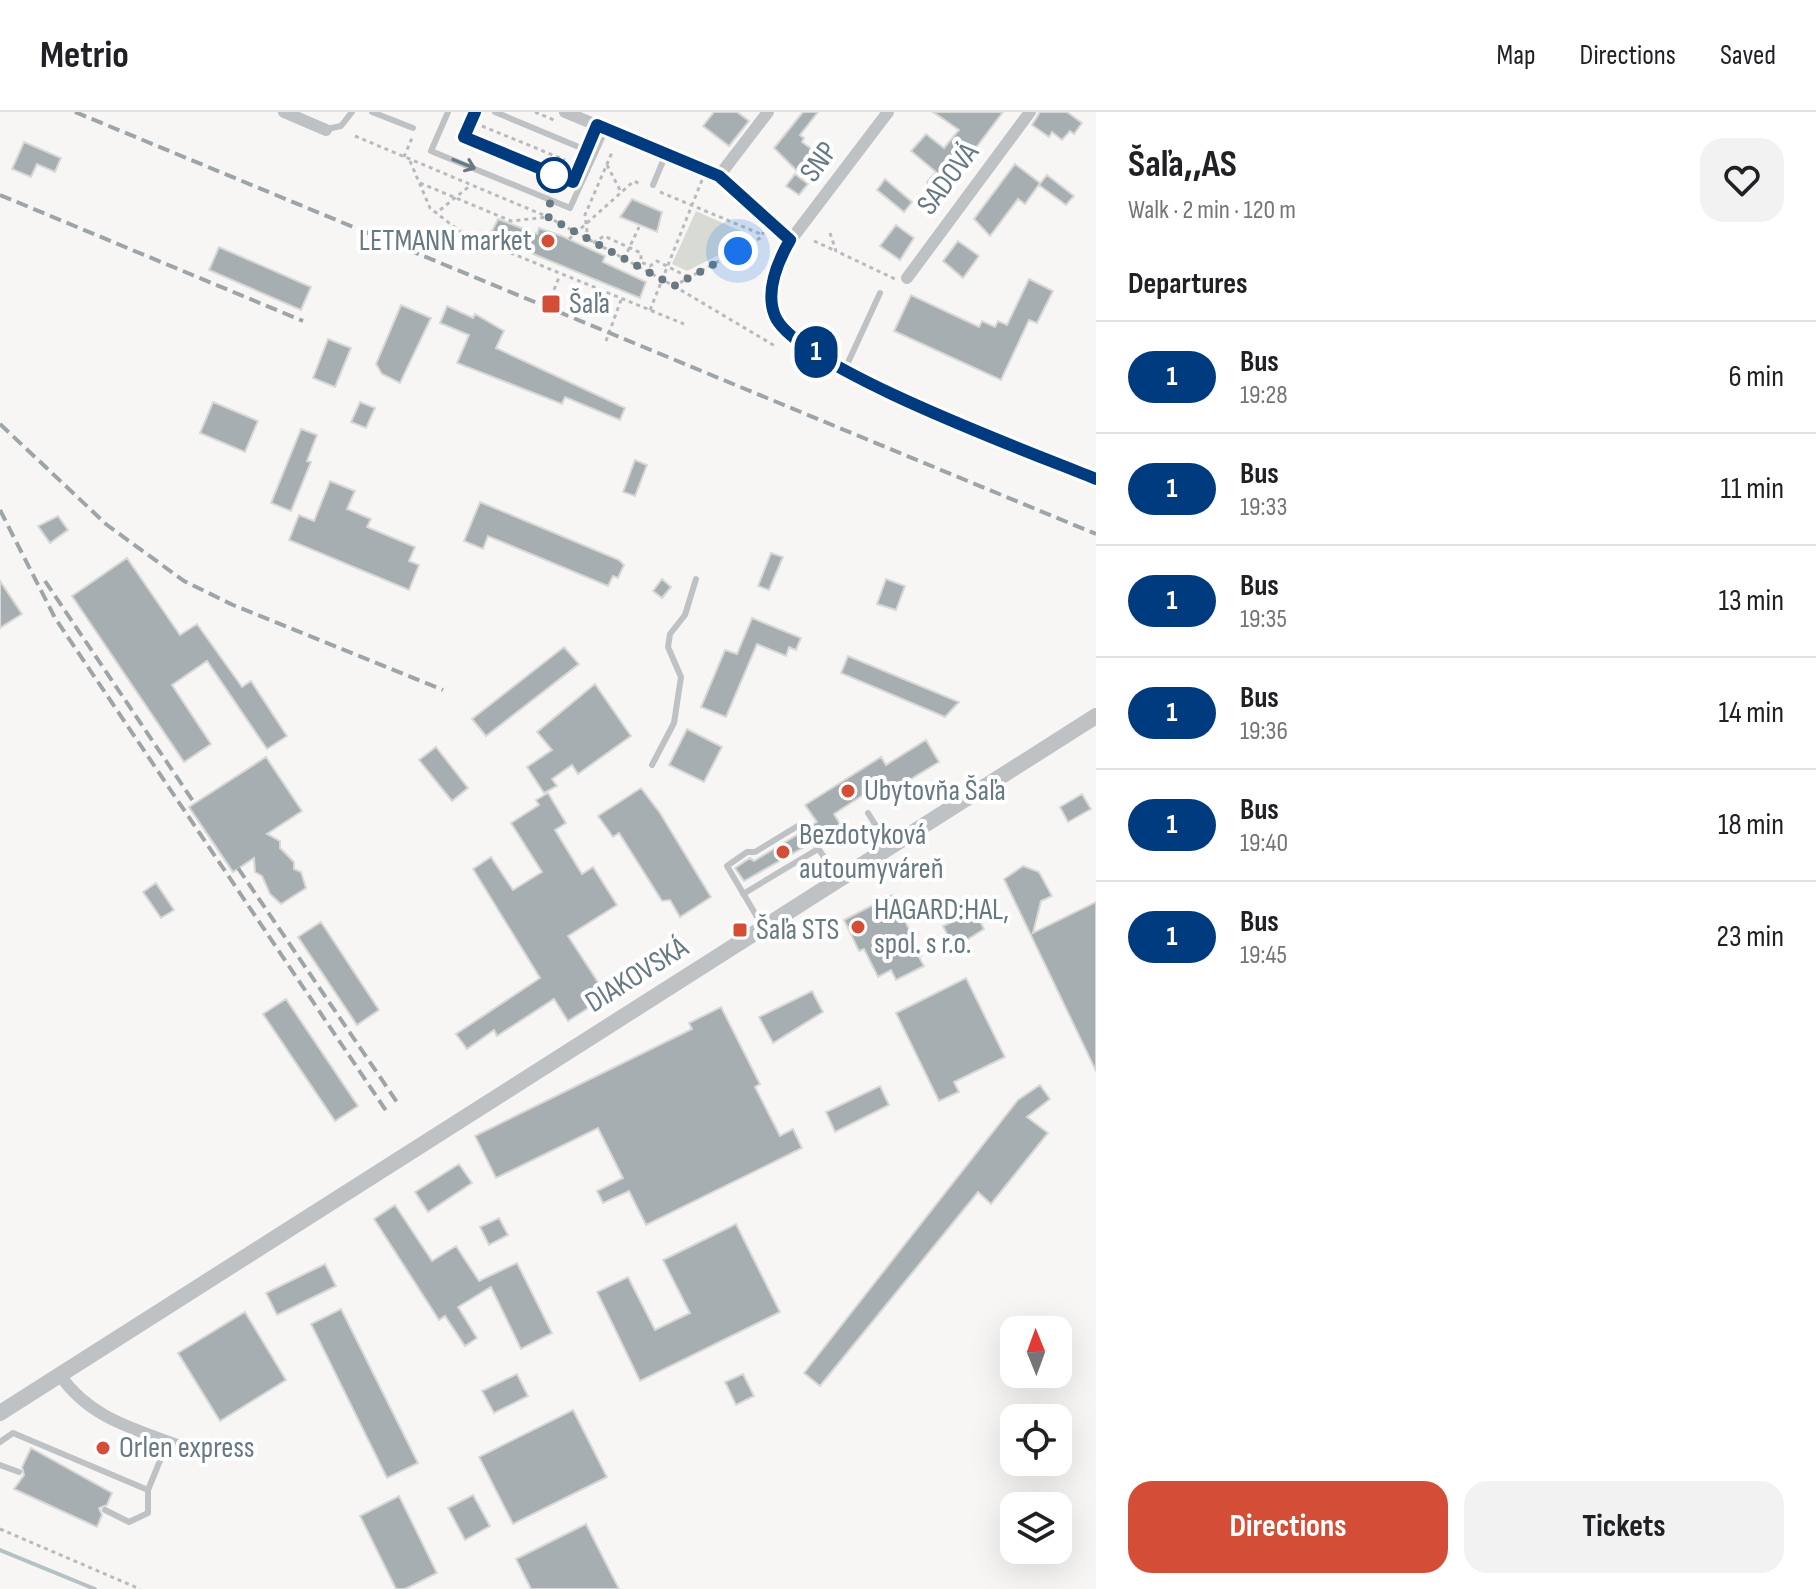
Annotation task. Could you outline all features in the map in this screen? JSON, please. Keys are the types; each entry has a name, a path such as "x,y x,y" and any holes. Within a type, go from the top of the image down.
{"street":[{"path":"284,112 326,130"},
{"path":"565,112 719,176 790,240 777,268 771,291 775,317 794,340 942,418 1096,479"},
{"path":"719,176 768,112"},
{"name":"SNP","path":"790,240 811,219 888,112"},
{"name":"SADOVÁ","path":"907,278 1030,112"},
{"name":"DIAKOVSKÁ","path":"0,1413 1096,716"},
{"path":"60,1375 76,1399 96,1412 192,1451"}],"lane":[{"path":"326,130 341,126 352,112"},
{"path":"372,112 413,131"},
{"path":"448,112 431,151 570,208 601,127"},
{"path":"475,112 464,137 573,182 586,150 601,127"},
{"path":"495,112 586,150"},
{"path":"653,185 666,154"},
{"path":"845,369 880,293"},
{"path":"652,765 674,723 681,677 668,647 670,634 685,615 696,579"},
{"path":"868,813 889,847"},
{"path":"763,929 727,866 747,852 755,852 801,824 840,880"},
{"path":"743,894 818,849"},
{"path":"0,1442 13,1433 148,1490"},
{"path":"105,1510 129,1522 139,1520 148,1513 148,1490 168,1441"},
{"path":"0,1465 19,1472"}],"path":[{"path":"482,126 565,160"},
{"path":"404,157 413,131"},
{"path":"355,136 548,217 775,346"},
{"path":"591,242 585,215 613,150"},
{"path":"410,159 430,208 438,211 462,233 684,324"},
{"path":"607,165 621,192"},
{"path":"650,310 660,278 703,178"},
{"path":"569,239 573,231 634,181 763,235"},
{"path":"420,183 511,221 548,217"},
{"path":"438,211 471,185"},
{"path":"624,259 639,227"},
{"path":"674,286 763,235 765,228"},
{"path":"830,233 836,251"},
{"path":"591,242 604,236 641,253 641,262 650,266 657,261 689,278"},
{"path":"814,241 902,283 907,278"},
{"path":"545,312 559,265"},
{"path":"606,341 622,299"},
{"path":"0,1529 140,1589"}],"shaded area":[{"path":"696,211 754,237 687,271 672,264"}],"building":[{"path":"714,112 737,112 749,121 729,146 703,126"},
{"path":"803,112 818,112 800,135 804,138 802,142 821,156 804,178 774,148"},
{"path":"933,112 1003,112 972,153 969,151 953,170 958,175 926,212 916,204 931,186 927,182 936,172 911,151 926,134 944,148 959,130"},
{"path":"1040,112 1067,112 1082,123 1074,134 1070,131 1062,140 1052,132 1049,137 1032,125"},
{"path":"24,142 61,158 55,172 37,164 31,177 12,169"},
{"path":"1015,164 1040,183 1025,204 1018,199 990,236 974,219"},
{"path":"795,174 808,184 799,195 786,186"},
{"path":"1047,175 1074,196 1066,205 1039,185"},
{"path":"885,179 912,202 904,212 877,190"},
{"path":"632,199 662,212 657,232 620,217"},
{"path":"498,219 537,234 539,228 605,256 603,262 646,282 640,298 497,239 490,235"},
{"path":"896,225 914,238 900,260 880,246"},
{"path":"958,241 979,256 963,278 943,261"},
{"path":"219,247 311,287 301,310 209,270"},
{"path":"1029,279 1053,291 1037,323 1029,320 1001,380 894,331 911,295 979,327 982,321 995,327 998,321 1007,325"},
{"path":"401,305 431,318 400,383 382,374 376,364"},
{"path":"447,306 473,318 475,314 504,331 496,348 625,408 620,420 565,397 562,404 457,363 469,335 440,323"},
{"path":"328,339 351,348 335,387 313,378"},
{"path":"213,402 258,421 245,452 200,433"},
{"path":"360,402 375,408 366,428 351,422"},
{"path":"301,429 317,435 307,461 311,462 291,511 271,503"},
{"path":"635,460 647,465 635,496 623,492"},
{"path":"330,481 355,491 347,509 371,519 367,527 415,547 409,561 419,565 409,590 289,540 299,515 314,521"},
{"path":"480,502 619,560 624,565 618,578 613,576 608,586 488,536 483,549 464,541"},
{"path":"58,516 68,530 50,543 38,526"},
{"path":"771,553 783,557 769,590 758,586"},
{"path":"127,558 180,635 197,624 242,687 251,681 287,736 267,749 207,661 172,685 211,744 184,762 72,596"},
{"path":"662,579 671,587 662,598 653,591"},
{"path":"886,579 905,586 896,610 877,604"},
{"path":"0,581 22,614 0,628"},
{"path":"752,618 801,638 796,650 789,647 786,656 757,644 726,717 701,707 725,650 737,654"},
{"path":"564,647 579,664 486,736 472,719"},
{"path":"848,656 959,702 945,717 841,673"},
{"path":"595,684 631,736 578,774 572,765 552,779 557,786 544,793 527,767 552,750 537,732"},
{"path":"687,729 722,747 704,782 669,765"},
{"name":"Ubytovňa Šaľa","path":"926,740 939,762 883,796 877,786 834,814 840,824 818,838 810,826 817,822 805,805 881,757 886,765"},
{"path":"436,747 468,788 452,801 419,760"},
{"path":"266,757 302,811 267,834 280,841 280,848 294,862 294,869 301,872 306,888 281,904 270,894 262,876 255,872 254,858 233,872 189,807"},
{"path":"641,788 660,813 711,897 680,917 670,900 662,901 619,833 613,837 598,816"},
{"path":"548,793 566,823 555,830 582,874 593,867 617,905 568,936 607,996 568,1021 554,999 497,1036 494,1030 467,1049 456,1034 540,978 473,869 491,857 513,890 542,872 511,823 539,805 536,800"},
{"path":"1082,794 1091,809 1068,822 1060,807"},
{"name":"Bezdotyková autoumyváreň","path":"800,833 808,845 744,881 735,868 750,858 754,861"},
{"path":"1023,866 1039,872 1052,896 1041,901 1033,933 1096,902 1096,1071 1004,879"},
{"path":"156,883 174,910 161,918 143,892"},
{"path":"892,895 922,955 919,957 924,966 896,980 891,970 878,977 864,949 859,951 844,920"},
{"path":"975,911 984,929 954,948 943,926"},
{"path":"321,922 379,1010 357,1025 298,937"},
{"path":"966,978 1005,1057 954,1082 959,1092 939,1101 896,1013"},
{"path":"812,991 823,1012 773,1043 759,1017"},
{"path":"286,999 358,1106 335,1121 263,1014"},
{"path":"721,1007 760,1084 755,1087 780,1136 793,1129 802,1148 646,1225 629,1191 603,1203 597,1191 623,1178 598,1128 496,1178 475,1136 692,1029 689,1023"},
{"path":"1040,1085 1050,1099 1027,1117 1048,1133 991,1204 978,1192 820,1386 804,1373 1018,1100"},
{"path":"880,1086 889,1105 835,1132 826,1112"},
{"path":"459,1164 472,1183 428,1212 415,1192"},
{"path":"395,1205 432,1261 456,1246 479,1281 517,1263 552,1333 521,1349 491,1287 458,1307 477,1338 465,1346 445,1316 439,1320 374,1219"},
{"path":"499,1218 508,1235 489,1245 480,1227"},
{"path":"736,1224 780,1312 640,1381 597,1292 628,1277 655,1330 690,1313 663,1260"},
{"path":"325,1264 336,1286 277,1315 266,1293"},
{"path":"341,1309 418,1463 387,1478 311,1324"},
{"path":"245,1312 286,1380 220,1421 178,1353"},
{"path":"517,1374 528,1396 494,1413 482,1391"},
{"path":"743,1374 754,1396 736,1405 725,1382"},
{"path":"573,1410 607,1477 513,1524 479,1457"},
{"path":"31,1448 112,1493 107,1505 99,1508 102,1515 97,1527 14,1489 24,1475 22,1467"},
{"path":"473,1495 490,1526 465,1540 448,1508"},
{"path":"399,1496 437,1573 405,1589 396,1589 360,1516"},
{"path":"586,1524 619,1589 531,1589 516,1559"}],"waterway":[{"path":"0,1550 95,1589"}],"railway":[{"path":"75,112 1096,534"},
{"path":"0,195 303,321"},
{"path":"0,424 107,525 184,581 233,605 443,690"},
{"path":"0,510 55,618 387,1112"},
{"path":"45,581 195,804"},
{"path":"238,868 399,1105"}],"bus line":[{"name":"1","path":"475,112 464,137 573,182 597,125 719,176 790,240 777,268 771,291 775,317 794,340 942,418 1096,479"}],"place":[{"name":"LETMANN market","path":"548,241"},
{"name":"Šaľa","path":"551,304"},
{"name":"Ubytovňa Šaľa","path":"848,791"},
{"name":"Bezdotyková autoumyváreň","path":"783,852"},
{"name":"HAGARD:HAL, spol. s r.o.","path":"858,927"},
{"name":"Šaľa STS","path":"740,930"},
{"name":"Orlen express","path":"103,1448"}],"route":[{"path":"554,175 548,217 674,286 738,251"}]}
